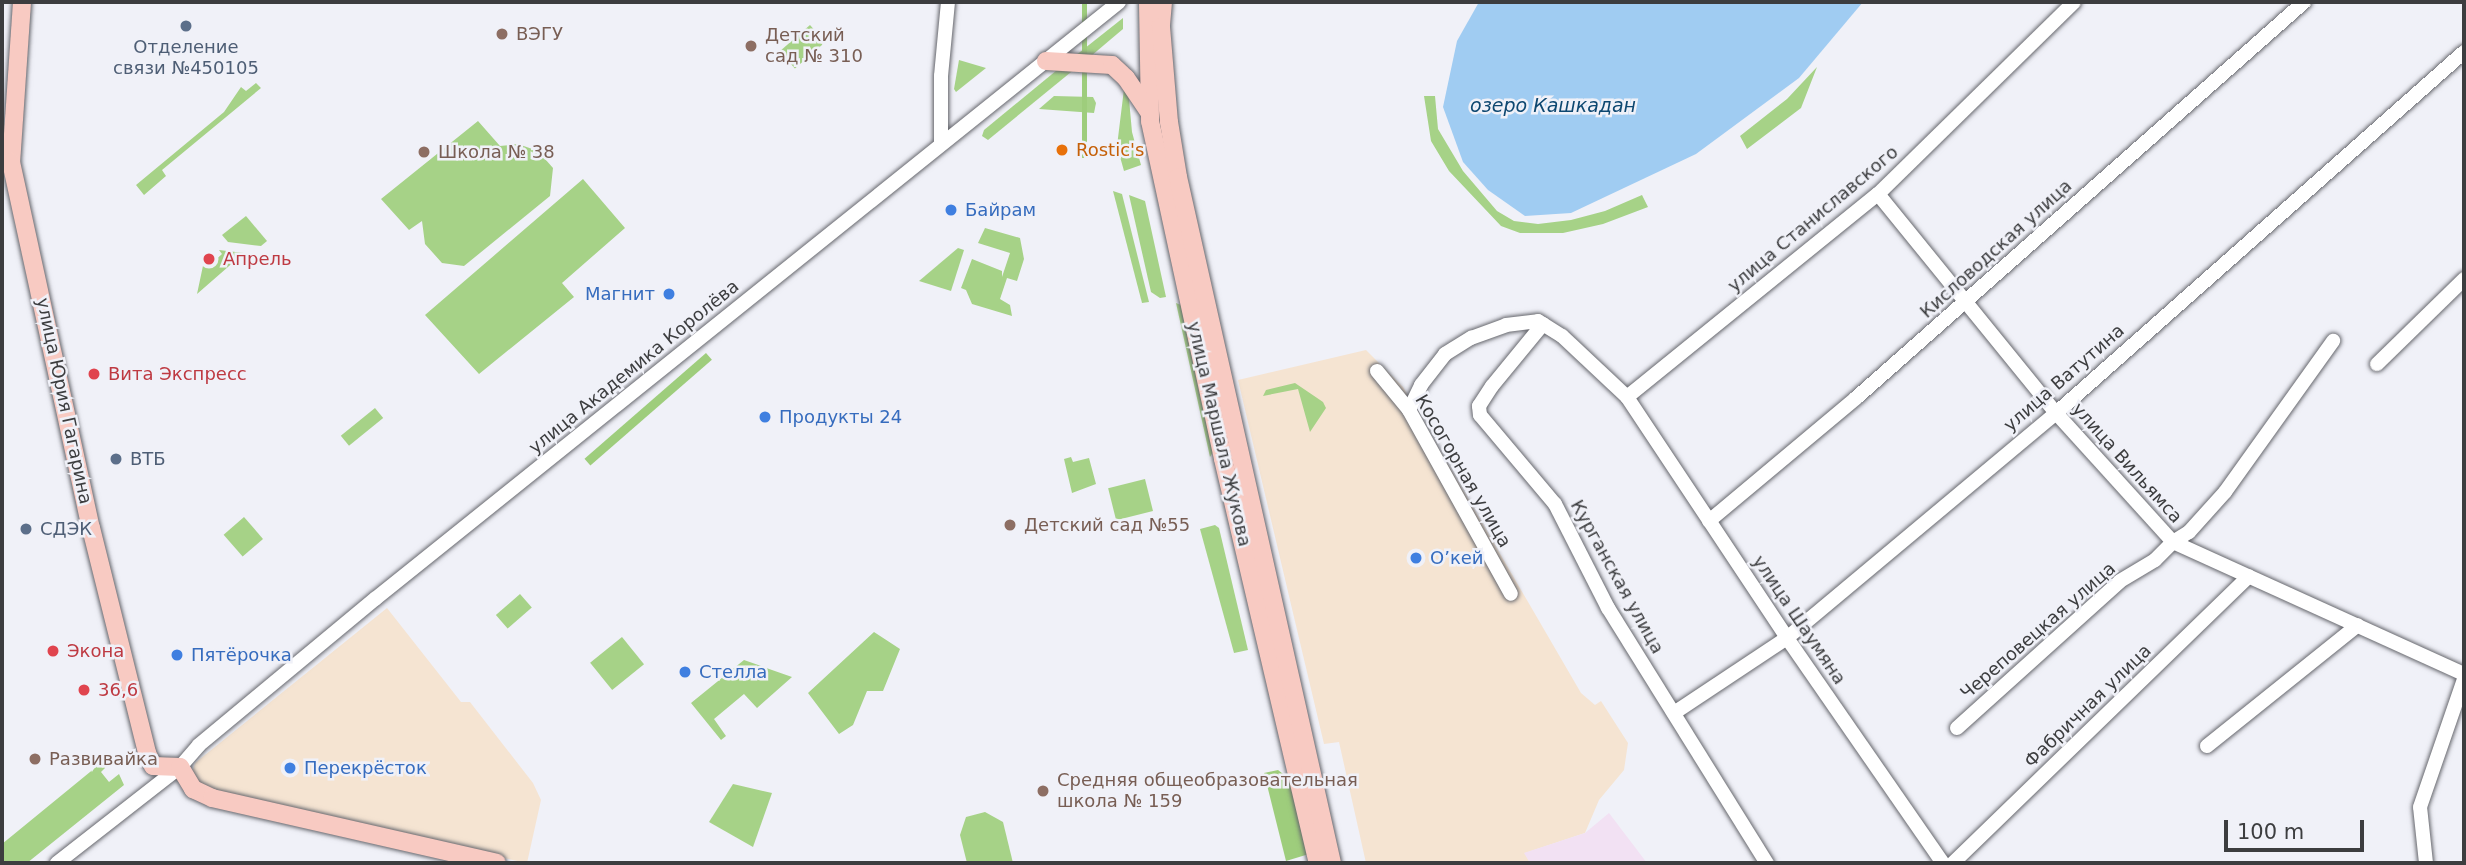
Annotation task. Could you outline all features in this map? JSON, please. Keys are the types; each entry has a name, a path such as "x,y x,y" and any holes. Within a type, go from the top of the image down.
{"main road":[{"name":"улица Юрия Гагарина","path":"22,2 11,162 140,738 153,766 180,767"},
{"name":"улица Маршала Жукова","path":"1149,2 1149,113 1223,459 1318,863"},
{"name":"улица Маршала Жукова","path":"1163,2 1161,26 1169,122 1178,177 1332,863"},
{"path":"1046,61 1112,65 1126,78 1149,113"},
{"path":"180,767 193,789 212,798 497,863"}],"street":[{"path":"941,144 941,76 948,2"},
{"name":"улица Академика Королёва","path":"57,863 180,767 199,745 374,599 1119,2"},
{"name":"улица Станиславского","path":"1627,397 1878,194 2074,2"},
{"name":"Кисловодская улица","path":"1709,521 1965,302 2304,2"},
{"name":"улица Ватутина","path":"1674,713 1787,638 2056,413 2464,52"},
{"name":"улица Вильямса","path":"1878,194 2056,413 2173,542 2464,676"},
{"path":"2377,364 2464,279"},
{"path":"1409,410 1421,385 1445,354 1482,334 1506,326 1540,322"},
{"name":"улица Шаумяна","path":"1540,322 1562,336 1627,397 1787,638 1943,863"},
{"name":"Курганская улица","path":"1540,322 1479,406 1480,415 1555,504 1608,608 1767,863"},
{"name":"Череповецкая улица","path":"1957,728 2120,581 2155,561 2173,542 2189,533 2225,492 2333,341"},
{"name":"Косогорная улица","path":"1377,371 1409,410 1511,594"},
{"name":"Фабричная улица","path":"1953,863 2249,576"},
{"path":"2207,746 2357,625"},
{"path":"2426,863 2420,807 2464,676"}],"shaded area":[{"path":"1366,350 1403,387 1581,693 1595,705 1601,701 1628,743 1624,770 1599,800 1585,833 1525,853 1530,863 1366,863 1339,742 1324,744 1238,380"},
{"path":"387,608 461,702 470,702 533,783 541,800 527,863 201,793 191,777 195,763"},
{"path":"1609,813 1647,863 1530,863 1524,853 1585,833"}],"green space":[{"path":"1082,2 1087,2 1087,158 1082,158"},
{"path":"1123,18 1123,29 1091,56 1075,56"},
{"path":"810,25 825,42 795,69 780,51"},
{"path":"959,60 986,68 956,92 954,89"},
{"path":"1817,67 1801,108 1747,149 1740,136 1787,99"},
{"path":"1076,68 988,140 982,136 984,130 1057,70"},
{"path":"256,83 261,88 162,170 166,176 144,195 136,185 224,112 241,87 246,91"},
{"path":"1124,89 1129,99 1132,132 1141,165 1124,171 1117,146"},
{"path":"1054,96 1093,97 1096,103 1094,113 1039,109"},
{"path":"1424,96 1435,96 1438,129 1463,171 1497,211 1514,221 1538,224 1571,220 1605,211 1642,195 1648,207 1603,224 1563,233 1520,233 1501,226 1449,171 1431,141"},
{"path":"478,121 500,146 518,144 538,151 553,168 550,196 464,266 442,263 425,244 422,221 409,230 381,199"},
{"path":"583,179 625,228 562,283 574,297 479,374 425,315"},
{"path":"1113,191 1122,194 1149,302 1142,303"},
{"path":"1129,195 1145,201 1166,297 1160,298 1151,292"},
{"path":"246,216 267,241 261,246 228,242 222,235"},
{"path":"985,228 1020,238 1024,259 1017,281 1007,278 1000,299 1010,305 1012,316 972,304 966,290 961,288 972,259 1002,271 1002,277 1010,253 978,243"},
{"path":"958,248 964,250 951,291 919,281"},
{"path":"219,250 244,253 197,294 204,261 209,266 222,254"},
{"path":"1176,303 1181,305 1213,452 1210,457"},
{"path":"706,353 712,360 590,465 584,459"},
{"path":"1295,383 1323,402 1326,408 1310,432 1298,389 1263,396 1266,390"},
{"path":"375,408 383,418 349,446 341,436"},
{"path":"1071,457 1073,462 1089,458 1096,484 1072,493 1064,459"},
{"path":"1145,479 1153,511 1116,520 1108,488"},
{"path":"244,517 263,539 243,557 224,535"},
{"path":"1215,525 1219,528 1248,650 1234,653 1200,529"},
{"path":"520,594 532,608 508,629 496,615"},
{"path":"874,632 900,649 883,691 867,691 853,725 839,734 808,693"},
{"path":"622,637 644,664 612,690 590,663"},
{"path":"744,660 792,677 757,708 744,694 714,719 726,736 721,740 691,703"},
{"path":"101,763 105,768 101,772 109,782 119,774 124,785 27,863 3,863 2,844"},
{"path":"1278,770 1292,781 1309,854 1286,861 1264,773"},
{"path":"733,784 772,793 753,847 709,822"},
{"path":"985,812 1003,822 1013,863 967,863 960,835 966,817"}],"water":[{"name":"озеро Кашкадан","path":"1479,2 1863,2 1799,78 1696,154 1571,213 1525,216 1488,190 1463,162 1443,107 1457,41"}],"place":[{"name":"Отделение связи №450105","path":"186,26"},
{"name":"ВЭГУ","path":"502,34"},
{"name":"Детский сад № 310","path":"751,46"},
{"name":"Rostic's","path":"1062,150"},
{"name":"Школа № 38","path":"424,152"},
{"name":"Байрам","path":"951,210"},
{"name":"Апрель","path":"209,259"},
{"name":"Магнит","path":"669,294"},
{"name":"Вита Экспресс","path":"94,374"},
{"name":"Продукты 24","path":"765,417"},
{"name":"ВТБ","path":"116,459"},
{"name":"Детский сад №55","path":"1010,525"},
{"name":"СДЭК","path":"26,529"},
{"name":"О’кей","path":"1416,558"},
{"name":"Экона","path":"53,651"},
{"name":"Пятёрочка","path":"177,655"},
{"name":"Стелла","path":"685,672"},
{"name":"36,6","path":"84,690"},
{"name":"Развивайка","path":"35,759"},
{"name":"Перекрёсток","path":"290,768"},
{"name":"Средняя общеобразовательная школа № 159","path":"1043,791"}]}
